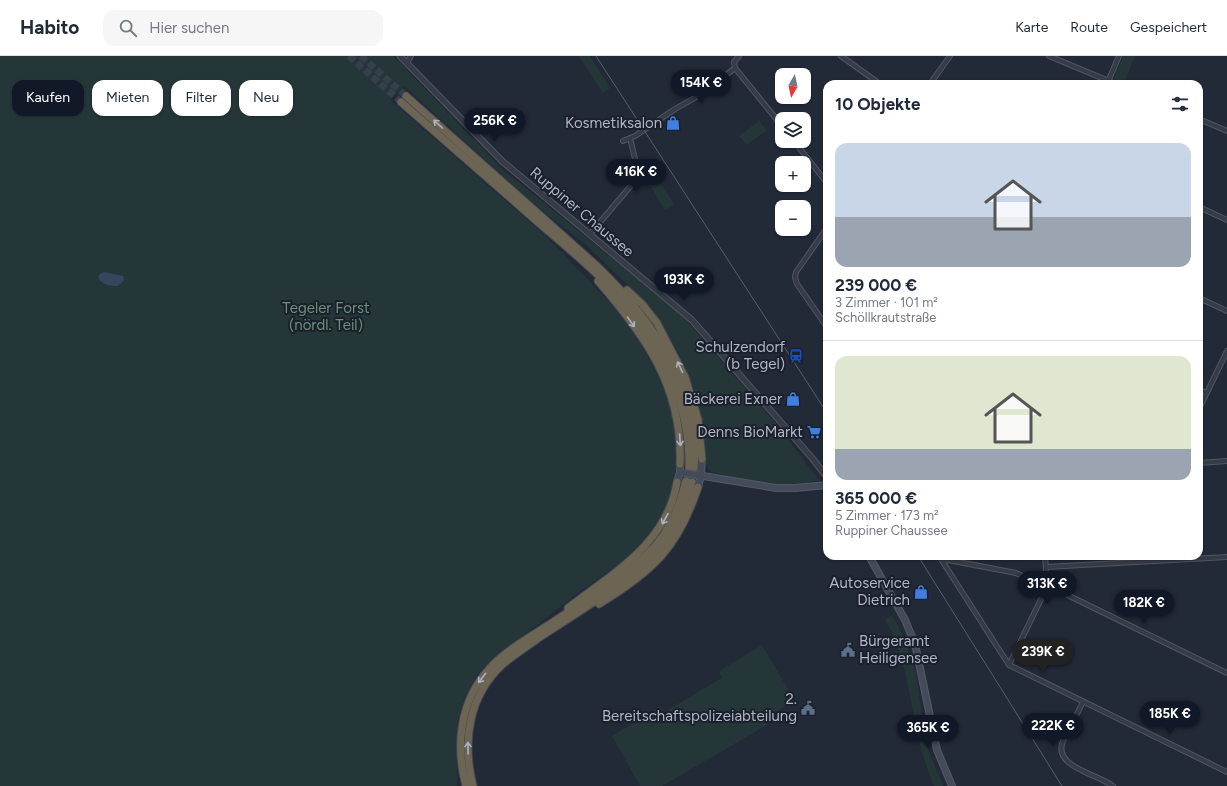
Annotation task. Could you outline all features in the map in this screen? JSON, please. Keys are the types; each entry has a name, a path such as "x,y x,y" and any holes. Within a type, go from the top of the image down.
{"highway":[{"path":"406,96 614,282 641,314 658,338 674,369 688,406 695,444 691,472"},
{"path":"401,102 569,249 631,310 656,346 672,379 684,412 691,472"},
{"path":"548,222 579,246 601,266 642,304 657,323 679,363 692,396 699,426 702,459"},
{"path":"569,249 627,316 655,360 675,408 680,440 680,464"},
{"path":"473,786 469,765 469,725 481,692 493,674 523,645 632,560 656,534 665,519 674,500 678,482"},
{"path":"466,786 462,767 460,740 464,716 469,699 478,683 489,669 507,653 523,645 619,585 654,556 670,535 680,517 688,499 692,483"}],"main road":[{"path":"678,482 691,472 702,459"},
{"path":"680,464 691,472 776,488 823,485"},
{"path":"691,472 692,483"},
{"path":"871,560 904,620 915,644 937,750 952,786"}],"street":[{"name":"Ruppiner Chaussee","path":"400,56 502,161 692,320 823,472"},
{"path":"407,63 411,56"},
{"path":"739,56 734,62 735,68 775,117"},
{"path":"842,56 875,80"},
{"path":"933,80 950,56"},
{"path":"1049,56 1103,80"},
{"path":"1109,80 1120,56"},
{"path":"623,140 630,138 674,109 700,95 735,68"},
{"path":"1203,121 1227,131"},
{"path":"590,234 634,182 638,172 630,138"},
{"path":"800,148 823,178"},
{"path":"1203,209 1227,220"},
{"path":"823,234 796,272 795,277 798,284 823,318"},
{"path":"1203,300 1227,311"},
{"path":"1203,402 1227,351"},
{"path":"1203,392 1207,394"},
{"path":"1203,463 1227,461"},
{"path":"1203,558 1227,557"},
{"path":"1227,673 1051,587 1046,587 1016,573 948,560 944,562 1009,665 1227,772"},
{"path":"1009,665 1045,591 1045,560"},
{"path":"1046,567 1173,560"},
{"path":"1083,702 1063,740 1061,752 1069,764 1114,786"}],"green space":[{"name":"Tegeler Forst (nördl. Teil)","path":"0,56 393,56 503,170 681,314 778,426 818,479 793,485 779,485 751,481 711,472 708,469 705,460 701,417 697,399 676,348 654,315 633,290 585,244 541,210 404,86 390,100 549,239 611,304 635,334 656,372 667,396 673,419 677,442 676,470 672,493 667,508 653,532 637,551 577,594 483,668 474,680 465,697 457,723 457,786 0,786"},
{"path":"579,56 590,56 610,88 603,94"},
{"path":"1123,56 1135,56 1125,80 1114,79"},
{"path":"759,121 767,130 747,145 739,136"},
{"path":"656,177 674,204 665,210 648,182"},
{"path":"892,615 900,629 916,672 926,744 943,786 934,786 927,769 902,662 896,641 885,619"},
{"path":"762,645 794,699 765,721 767,725 662,786 640,786 612,736 661,706 664,712 722,678 719,671"}],"water":[{"path":"104,272 123,276 124,280 118,286 106,284 98,277"}],"tunnel":[{"path":"349,56 401,102"},
{"path":"361,56 406,96"}],"tram line":[{"path":"596,56 823,407"},
{"path":"921,560 1062,786"}],"place":[{"name":"Kosmetiksalon","path":"673,123"},
{"name":"Schulzendorf (b Tegel)","path":"796,356"},
{"name":"Bäckerei Exner","path":"793,399"},
{"name":"Denns BioMarkt","path":"814,432"},
{"name":"Autoservice Dietrich","path":"921,592"},
{"name":"Bürgeramt Heiligensee","path":"848,650"},
{"name":"2. Bereitschaftspolizeiabteilung","path":"808,708"}]}
